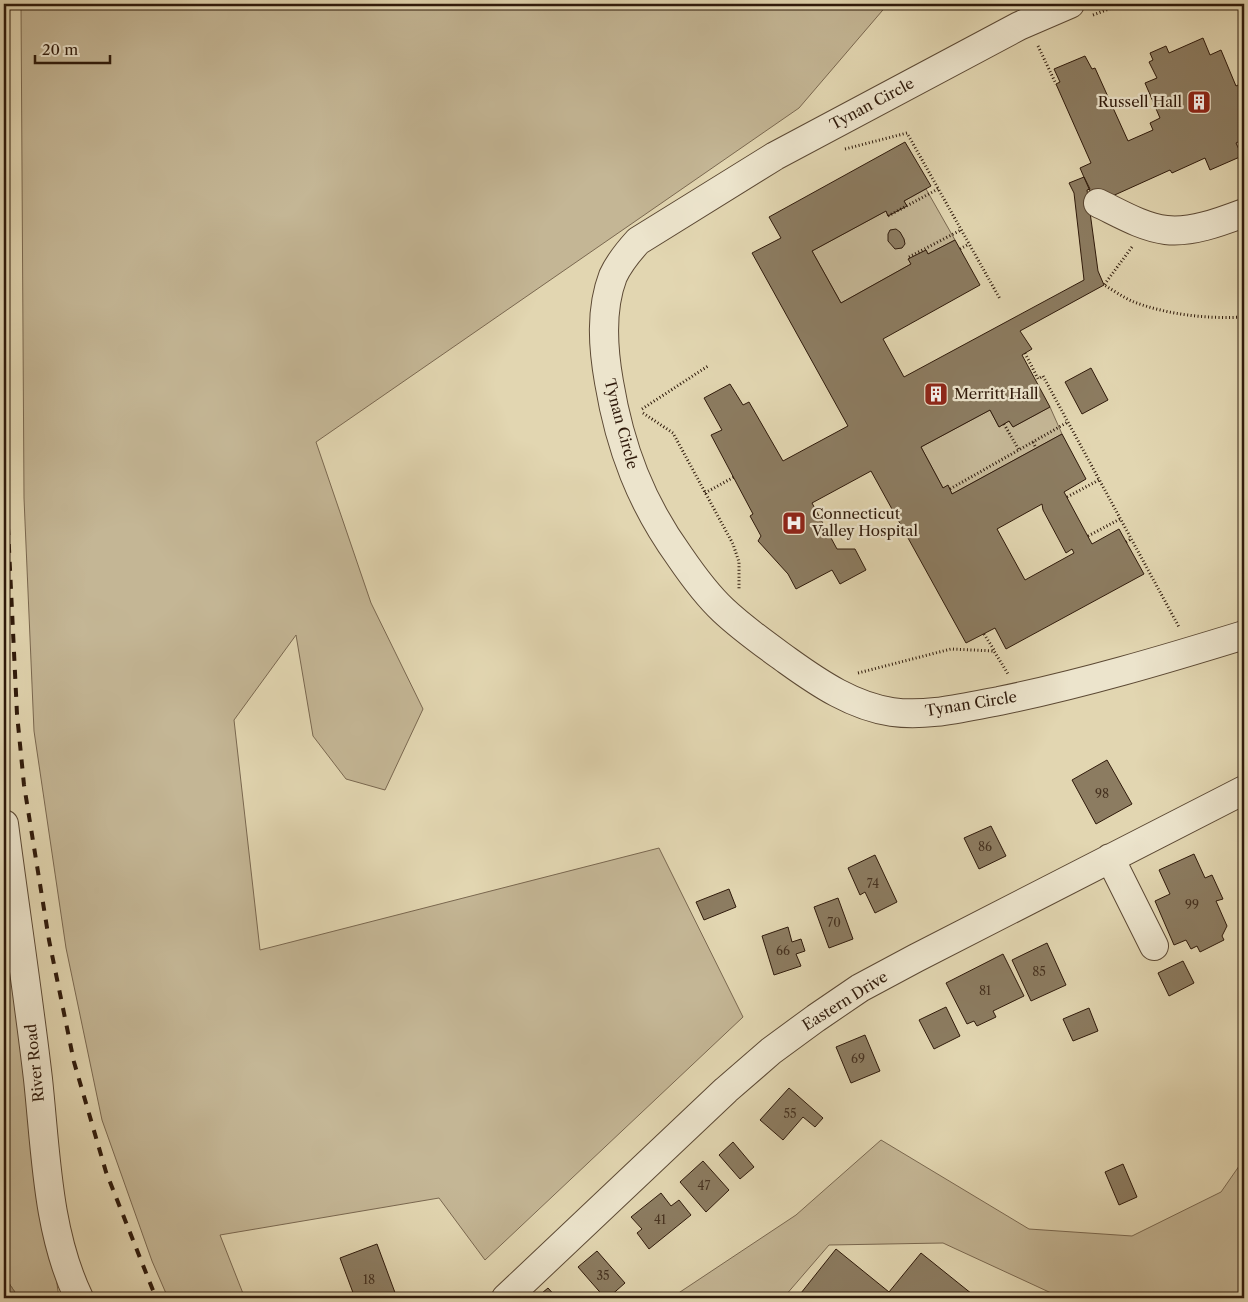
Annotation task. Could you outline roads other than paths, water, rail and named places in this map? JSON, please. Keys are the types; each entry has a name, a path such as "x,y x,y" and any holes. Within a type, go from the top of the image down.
{"street":[{"name":"Tynan Circle","path":"1070,4 1019,26 775,156 638,241 624,257 613,276 607,297 604,320 605,360 623,445 650,512 698,582 728,614 747,631 819,683 845,698 872,707 893,712 954,710 1021,696 1150,664 1244,635"},
{"path":"1098,203 1140,222 1166,230 1191,229 1244,213"},
{"name":"Eastern Drive","path":"506,1298 726,1090 771,1051 816,1018 876,980 1244,790"},
{"name":"River Road","path":"4,824 56,1225 67,1269 79,1298"},
{"path":"1110,858 1154,946"}],"railway":[{"path":"5,4 8,528 17,714 24,785 49,940 74,1062 106,1172 156,1298"}],"place":[{"name":"Russell Hall","path":"1199,102"},
{"name":"Merritt Hall","path":"936,394"},
{"name":"Connecticut Valley Hospital","path":"794,523"}]}
